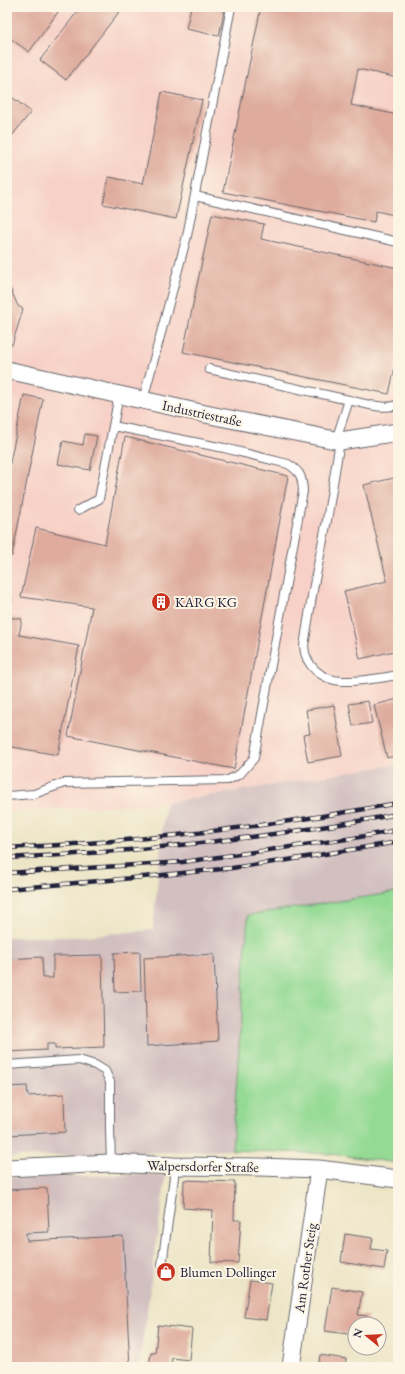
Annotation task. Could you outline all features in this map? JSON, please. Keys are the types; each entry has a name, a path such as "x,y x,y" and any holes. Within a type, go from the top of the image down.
{"street":[{"name":"Industriestraße","path":"7,370 210,415 338,441 398,432"},
{"name":"Walpersdorfer Straße","path":"7,1168 111,1163 319,1169 398,1179"},
{"name":"Am Rother Steig","path":"291,1367 319,1169"}],"lane":[{"path":"143,400 188,236 231,7"},
{"path":"195,196 398,242"},
{"path":"210,369 384,407 396,406 398,404"},
{"path":"78,510 99,499 119,395"},
{"path":"349,400 338,441 327,520 313,590 304,652 307,661 315,670 335,680 368,679 398,675"},
{"path":"7,796 34,794 64,782 228,780 240,774 254,758 303,491 302,480 297,470 288,464 224,448 113,426"},
{"path":"7,1065 79,1060 95,1065 105,1071 110,1082 111,1163"},
{"path":"162,1265 174,1177 174,1166"}],"shaded area":[{"path":"7,7 398,7 398,764 165,803 7,812"},
{"path":"398,764 398,892 248,915 232,1150 7,1157 7,937 74,937 153,930 165,803"},
{"path":"166,1174 139,1367 7,1367 7,1178"}],"green space":[{"path":"398,892 398,1163 332,1154 232,1150 248,915"}],"building":[{"path":"9,7 51,7 58,12 29,52 7,36 7,10"},
{"path":"81,7 123,7 66,80 40,60"},
{"path":"191,7 225,7 219,36 186,29"},
{"path":"261,7 398,7 398,78 358,69 351,105 398,115 398,216 376,211 374,222 223,192"},
{"path":"162,92 202,100 176,219 103,204 109,177 143,184"},
{"path":"8,94 31,112 7,142 7,95"},
{"path":"212,214 264,224 261,239 398,268 398,353 389,394 183,352"},
{"path":"7,281 18,306 23,309 12,345 7,343"},
{"path":"24,395 43,399 12,556 7,555 7,477"},
{"path":"85,434 97,436 90,470 58,464 63,441 83,445"},
{"name":"KARG KG","path":"125,437 288,476 234,769 68,736 92,607 21,597 36,528 105,544"},
{"path":"398,477 398,650 360,659 344,591 387,581 364,485"},
{"path":"7,617 22,619 19,635 79,646 58,755 7,746"},
{"path":"398,699 398,755 387,758 374,705"},
{"path":"368,701 372,723 353,726 349,704"},
{"path":"334,705 342,756 308,762 303,735 310,734 306,710"},
{"path":"140,952 141,991 115,992 114,953"},
{"path":"214,954 218,1041 147,1046 144,958"},
{"path":"102,955 104,1047 55,1049 55,1044 47,1044 47,1050 7,1052 7,959 42,957 43,978 53,978 53,956"},
{"path":"27,1086 28,1096 64,1094 65,1132 7,1135 7,1087"},
{"path":"184,1180 235,1182 234,1220 241,1220 238,1263 211,1262 213,1210 183,1208"},
{"path":"47,1188 49,1232 26,1233 27,1241 123,1236 130,1367 7,1367 7,1190"},
{"path":"345,1234 373,1238 371,1249 387,1251 384,1269 341,1262"},
{"path":"250,1280 272,1283 266,1320 244,1317"},
{"path":"332,1287 362,1292 358,1315 368,1316 347,1316 347,1334 325,1331"},
{"path":"158,1325 192,1329 189,1360 172,1358 171,1367 149,1367 151,1353 155,1353"},
{"path":"320,1355 346,1359 345,1367 318,1367"},
{"path":"395,1356 398,1356 398,1367 394,1367"}],"railway":[{"path":"7,848 105,842 203,832 350,812 398,803"},
{"path":"7,858 105,852 203,843 350,823 398,814"},
{"path":"7,873 183,862 354,838 398,830"},
{"path":"7,889 232,868 398,842"}],"place":[{"name":"KARG KG","path":"161,602"},
{"name":"Blumen Dollinger","path":"166,1272"}]}
